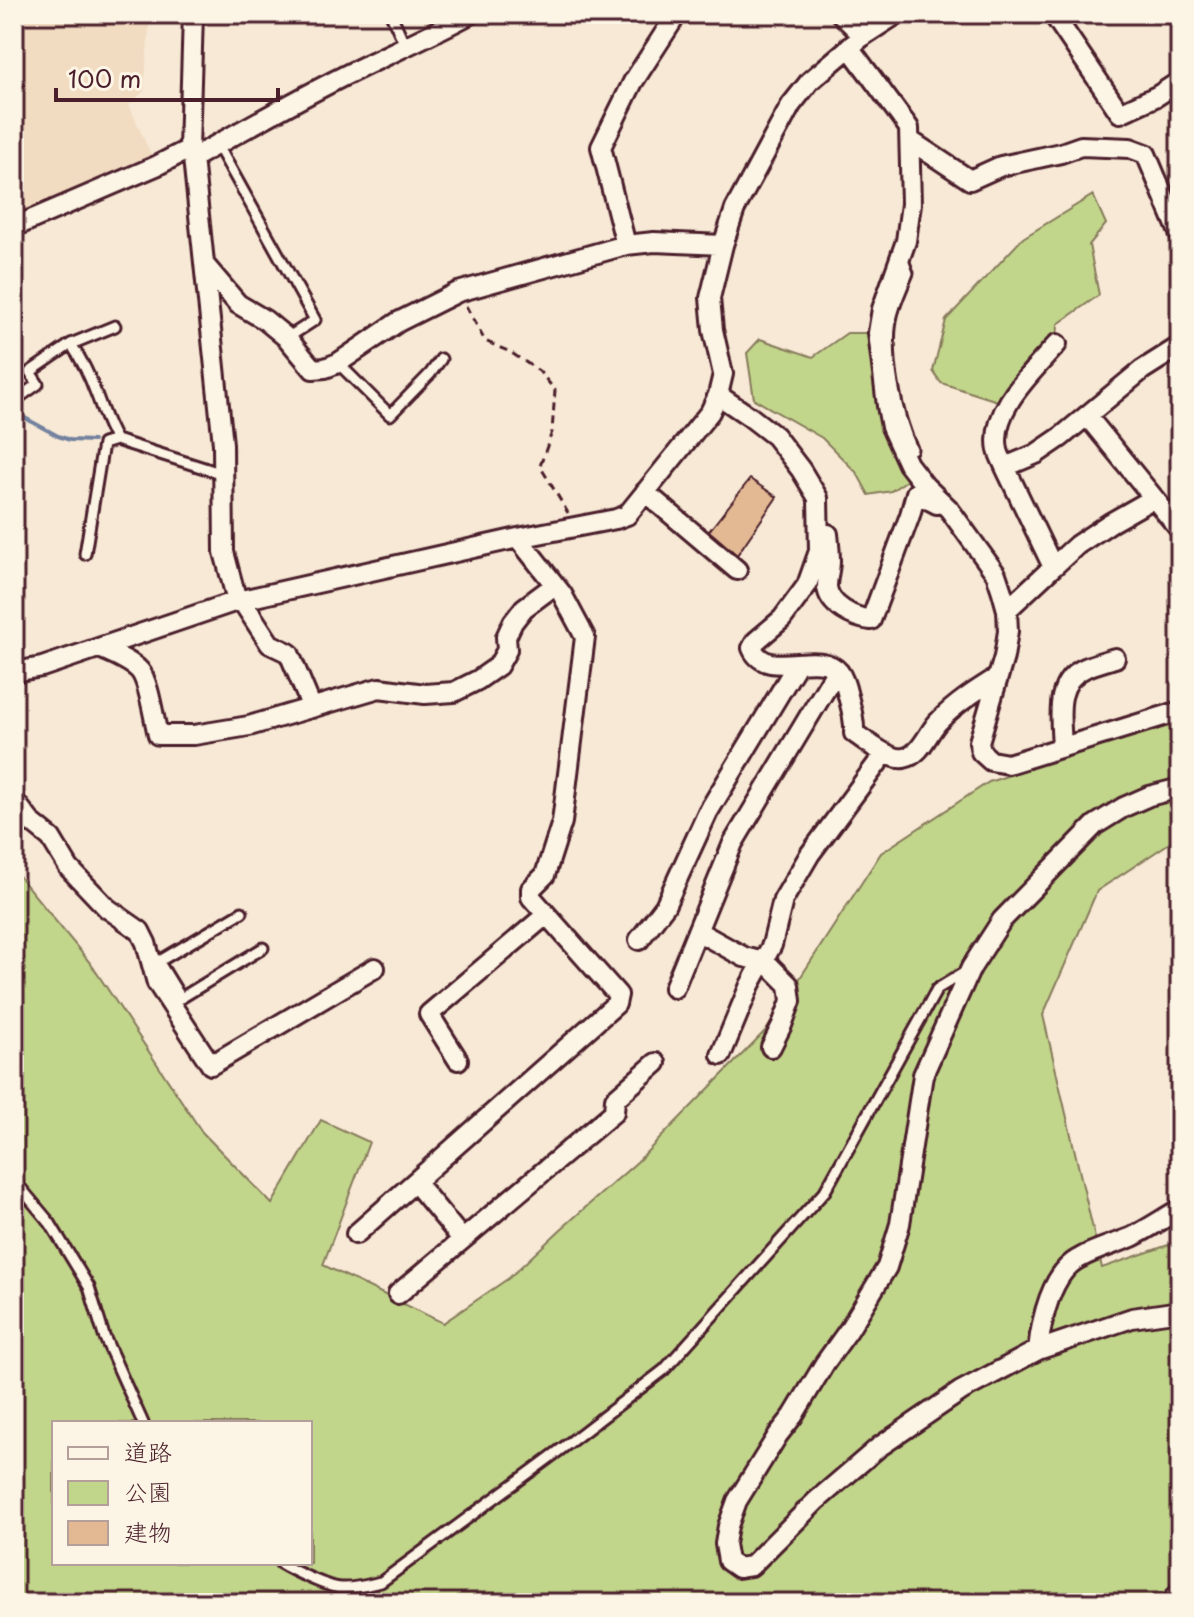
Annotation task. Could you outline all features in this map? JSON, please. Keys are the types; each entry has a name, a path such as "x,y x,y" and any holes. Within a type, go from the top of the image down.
{"street":[{"path":"193,14 191,153 223,444 224,552 240,601 270,644 289,653 312,708"},
{"path":"14,227 156,166 217,144 339,78 470,14"},
{"path":"626,245 601,147 633,82 677,14"},
{"path":"841,14 909,128 911,141 911,204 906,241 882,309 878,333 891,427 908,464 949,509 996,574 1007,610 1004,657 979,742 981,752 991,761 1008,764 1180,711"},
{"path":"14,672 42,667 240,601 627,515 710,412 718,395 723,374 713,330 710,298 723,245 735,209 791,105 810,81 856,41 897,14"},
{"path":"1053,14 1120,113 1157,96 1180,81"},
{"path":"911,141 970,180 1001,166 1081,146 1130,148 1146,154 1180,235"},
{"path":"204,264 238,304 287,338 313,369 338,363 398,322 458,292 626,245 654,242 723,245"},
{"path":"1053,567 998,449 998,425 1007,404 1057,344"},
{"path":"1005,467 1036,454 1061,437 1142,370 1180,346"},
{"path":"718,395 775,436 826,511 830,561 827,588 833,600 848,613 871,620 916,493 949,509"},
{"path":"1087,416 1180,530"},
{"path":"645,492 737,570"},
{"path":"818,498 819,551 807,585 782,619 756,641 752,648 755,655 763,661 786,664 819,662 832,666 844,682 854,733 893,758 905,758 916,752 938,723 963,700 998,677"},
{"path":"1007,610 1077,545 1154,498"},
{"path":"356,1234 616,1004 618,995 531,897 531,889 545,875 562,822 585,637 562,594 518,538"},
{"path":"100,648 130,663 140,672 158,735 194,735 249,726 379,688 425,694 454,692 498,666 507,650 506,637 513,622 524,608 555,585"},
{"path":"1062,747 1061,696 1065,684 1082,669 1115,658"},
{"path":"674,988 697,931 708,812 798,663"},
{"path":"639,940 704,864 733,843 837,670"},
{"path":"721,1055 750,985 772,945 783,900 810,854 885,753"},
{"path":"1180,788 1149,796 1095,825 1002,920 971,968 923,1075 900,1224 887,1267 737,1501 725,1544 728,1561 738,1568 751,1566 816,1501 879,1447 961,1391 1038,1350 1132,1318 1180,1311"},
{"path":"14,800 30,821 51,838 69,868 107,908 140,931 157,983 211,1065 375,968"},
{"path":"458,1060 429,1014 546,915"},
{"path":"697,931 744,957 763,962 789,985 791,1001 771,1047"},
{"path":"398,1294 614,1112 615,1099 656,1063"},
{"path":"415,1182 462,1239"},
{"path":"1038,1350 1049,1300 1063,1271 1077,1259 1135,1235 1180,1209"},
{"path":"1171,1603 1180,1591"}],"lane":[{"path":"391,14 405,45"},
{"path":"217,144 315,320 287,338"},
{"path":"902,257 908,273 891,318 890,342 899,416 912,449"},
{"path":"14,401 38,384 30,372 71,344 115,326"},
{"path":"71,344 116,440"},
{"path":"338,363 390,415 441,359"},
{"path":"85,554 103,444 116,440 223,474"},
{"path":"158,962 242,912"},
{"path":"146,943 181,998 263,948"},
{"path":"283,1565 338,1588 357,1588 381,1582 664,1370 825,1191 937,989 971,968"},
{"path":"14,1180 50,1223 89,1287 104,1336 142,1421"}],"path":[{"path":"458,292 485,341 510,352 539,371 555,390 552,432 540,466 575,528"}],"shaded area":[{"path":"14,14 150,14 144,91 129,105 156,166 14,227"}],"green space":[{"path":"1093,195 1106,224 1089,245 1099,295 1058,324 1057,344 1007,404 941,383 933,371 946,320 1023,238"},
{"path":"847,333 878,333 916,474 891,491 869,495 857,473 822,438 754,399 747,353 760,339 813,357"},
{"path":"1180,718 1180,836 1097,891 1043,1015 1102,1268 1180,1241 1180,1603 14,1603 14,870 91,964 202,1132 272,1204 321,1120 369,1142 323,1265 443,1323 509,1278 637,1162 767,1029 881,853 989,782"}],"building":[{"path":"750,479 777,497 737,555 709,531"}],"waterway":[{"path":"14,412 58,436 93,441"}]}
